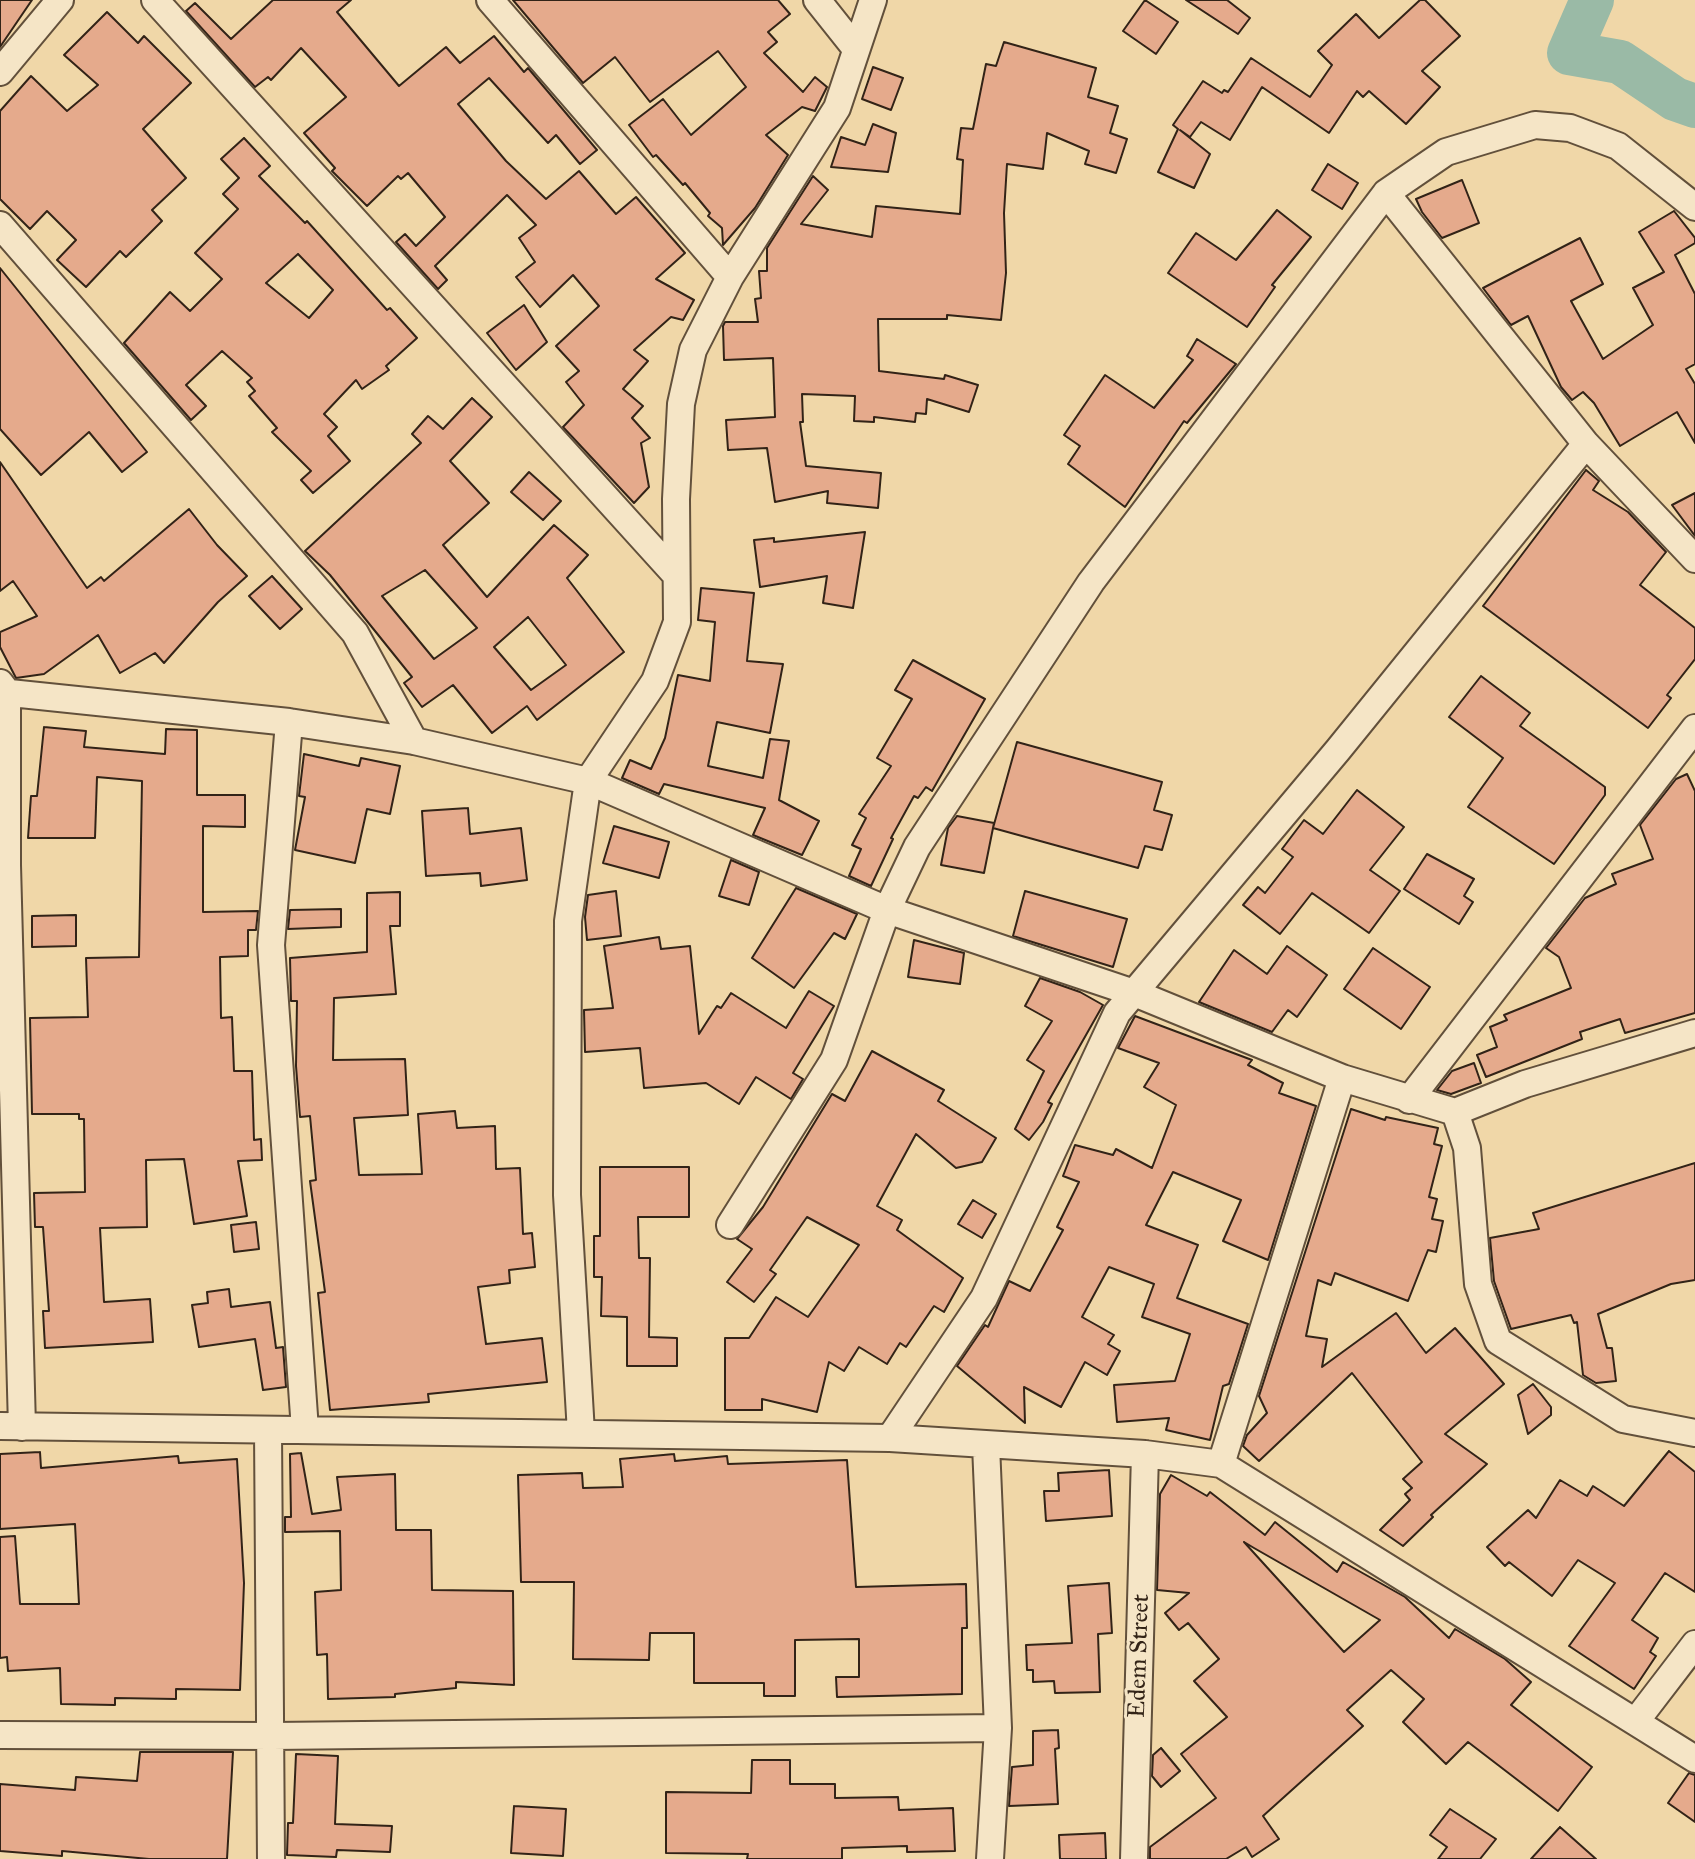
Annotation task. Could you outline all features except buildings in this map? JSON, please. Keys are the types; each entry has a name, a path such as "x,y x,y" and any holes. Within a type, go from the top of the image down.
{"street":[{"path":"0,72 60,0"},
{"path":"155,0 676,575"},
{"path":"490,0 730,277"},
{"path":"817,0 856,49"},
{"path":"581,1433 567,1195 568,921 588,781 655,681 677,622 676,499 681,404 693,350 730,277 837,108 873,0"},
{"path":"730,1225 834,1060 887,910 917,847 1091,582 1386,193 1446,152 1535,125 1570,128 1618,146 1695,207"},
{"path":"1386,193 1586,444 1695,559"},
{"path":"0,225 355,633 414,741"},
{"path":"890,1438 984,1298 1117,1013 1137,994 1586,444"},
{"path":"1695,1033 1525,1084 1455,1112 1342,1078 1137,994 887,910 588,781 414,741 289,722 2,689 7,865 11,1426 890,1438 1145,1454 1221,1464 1695,1759"},
{"path":"289,722 271,945 305,1430"},
{"path":"1409,1100 1695,728"},
{"path":"1221,1464 1342,1078"},
{"path":"1455,1112 1467,1148 1478,1284 1498,1341 1623,1419 1695,1433"},
{"path":"268,1430 273,1736 271,1859"},
{"path":"986,1445 998,1728 990,1859"},
{"name":"Edem Street","path":"1134,1859 1145,1454"},
{"path":"1636,1721 1695,1644"},
{"path":"0,1735 273,1736 998,1728"}],"waterway":[{"path":"1592,0 1569,53 1620,62 1675,99 1695,106"}]}
